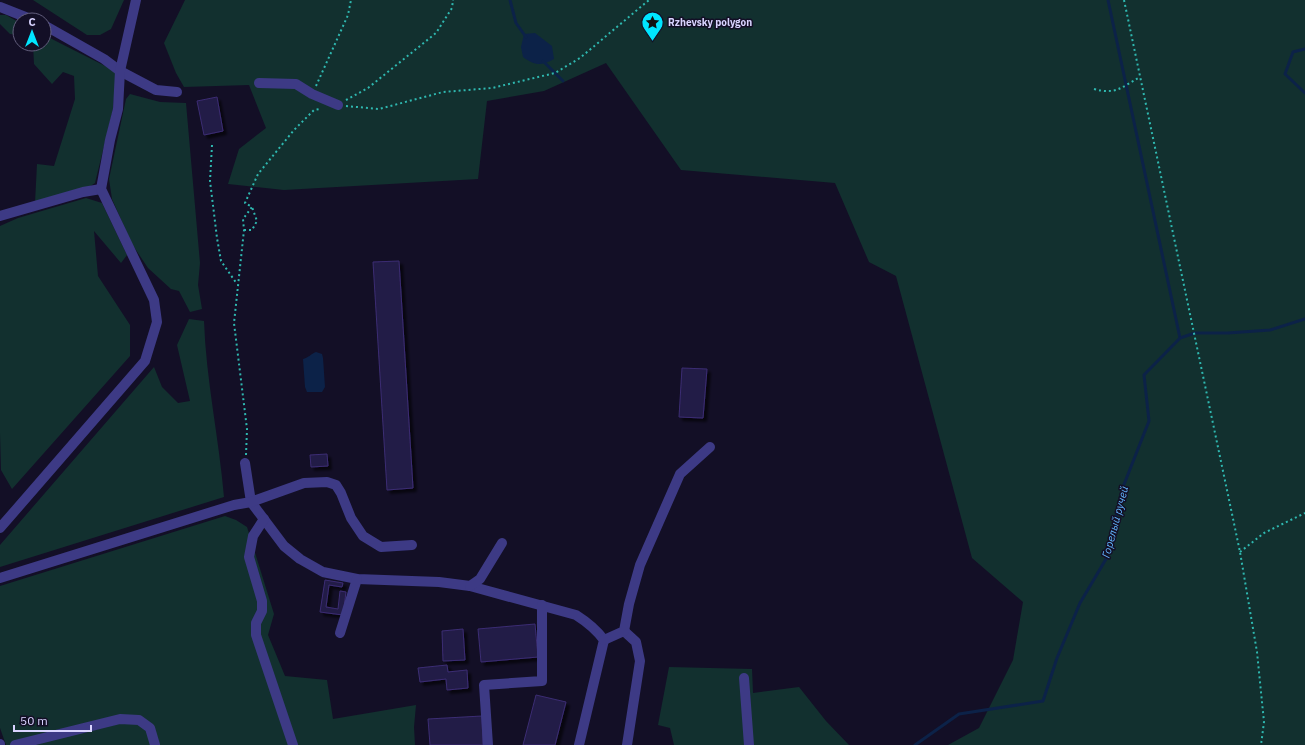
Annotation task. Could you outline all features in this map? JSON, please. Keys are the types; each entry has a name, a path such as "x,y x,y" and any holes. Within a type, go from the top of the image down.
{"street":[{"path":"0,528 145,361 157,322 154,300 100,189 118,109 120,71 136,0"},
{"path":"0,7 12,12"},
{"path":"52,30 104,59 120,71 156,90 177,92"},
{"path":"259,83 296,84 312,94 338,105"},
{"path":"0,216 83,192 100,189"},
{"path":"624,631 629,604 640,565 680,474 710,447"},
{"path":"245,463 251,502 284,546 300,559 324,572 357,578 439,582 470,586 576,615 594,628 604,640"},
{"path":"0,578 234,505 251,502 304,483 327,482 336,485 341,493 350,518 363,536 381,547 412,545"},
{"path":"264,519 253,536 249,557 262,601 262,611 256,623 256,635 293,745"},
{"path":"470,586 480,578 502,543"},
{"path":"340,633 357,578"},
{"path":"488,745 484,685 542,681 542,605"},
{"path":"604,640 624,631"},
{"path":"624,631 636,642 640,661 627,745"},
{"path":"579,745 604,640"},
{"path":"744,678 749,745"},
{"path":"15,745 120,719 139,720 150,728 155,745"}],"path":[{"path":"312,94 348,15 351,0"},
{"path":"338,105 368,88 436,32 452,8 453,0"},
{"path":"244,230 252,230 257,221 252,207 245,203 258,174 294,130 314,110 338,105 379,109 443,92 492,88 555,73 580,58 649,0"},
{"path":"1124,0 1240,552 1257,652 1264,722 1261,745"},
{"path":"1094,89 1111,92 1121,89 1140,77"},
{"path":"212,145 210,181 218,245 221,261 238,285"},
{"path":"245,463 247,429 234,323 244,230 243,219 252,207"},
{"path":"1240,552 1264,533 1305,512"}],"green space":[{"path":"33,0 124,0 111,29 100,35 87,35"},
{"path":"185,0 1305,0 1305,745 948,745 979,728 1013,660 1023,602 972,558 896,276 869,262 835,183 681,170 606,63 544,91 487,101 478,179 284,190 228,184 239,149 266,128 249,85 184,87 176,73 164,43"},
{"path":"0,15 6,15 12,18 12,34 10,34 0,24"},
{"path":"52,39 115,71 116,76 113,109 95,183 89,187 35,203 37,164 54,166 75,99 74,76 63,72 52,84 34,64 33,52 52,52"},
{"path":"130,94 160,102 186,103 200,263 198,285 202,309 190,312 179,291 171,289 148,268 132,244 112,199 109,179 126,99"},
{"path":"86,198 102,203 127,255 121,263 94,231 98,276 130,325 130,356 12,489 1,470 0,226 18,218"},
{"path":"189,319 204,321 207,365 224,497 0,567 0,545 154,367 162,387 178,403 190,401 177,345"},
{"path":"225,516 236,520 247,527 274,614 268,635 285,676 327,680 333,719 416,705 414,727 415,745 6,745 0,728 0,586"},
{"path":"669,667 752,669 753,693 799,687 826,721 849,745 674,745 670,728 658,725"}],"water":[{"path":"535,33 552,46 554,59 538,64 523,57 521,47 524,34"},
{"path":"316,352 322,354 325,387 322,392 307,392 305,387 303,359"}],"building":[{"path":"217,97 223,131 204,135 197,101"},
{"path":"399,261 413,488 387,490 373,262"},
{"path":"682,368 707,369 703,418 679,417"},
{"path":"327,454 328,466 311,467 310,455"},
{"path":"325,580 343,583 342,587 329,585 326,607 338,609 340,591 346,592 343,615 320,612"},
{"path":"535,624 538,657 481,662 478,629"},
{"path":"463,629 465,660 443,661 442,631"},
{"path":"447,665 448,672 467,670 468,688 447,690 446,679 420,682 418,668"},
{"path":"536,695 566,702 555,745 523,745"},
{"path":"482,716 483,745 430,745 428,719"}],"waterway":[{"path":"510,0 516,23 526,37"},
{"path":"1108,0 1180,338"},
{"name":"Горелый ручей","path":"1305,49 1293,52 1285,74 1305,93"},
{"path":"543,61 563,81"},
{"name":"Горелый ручей","path":"915,745 959,714 1043,701 1057,658 1080,603 1106,559 1123,487 1149,421 1144,375 1180,338 1195,333 1228,333 1270,330 1305,319"}],"place":[{"name":"Rzhevsky polygon","path":"652,42"}]}
